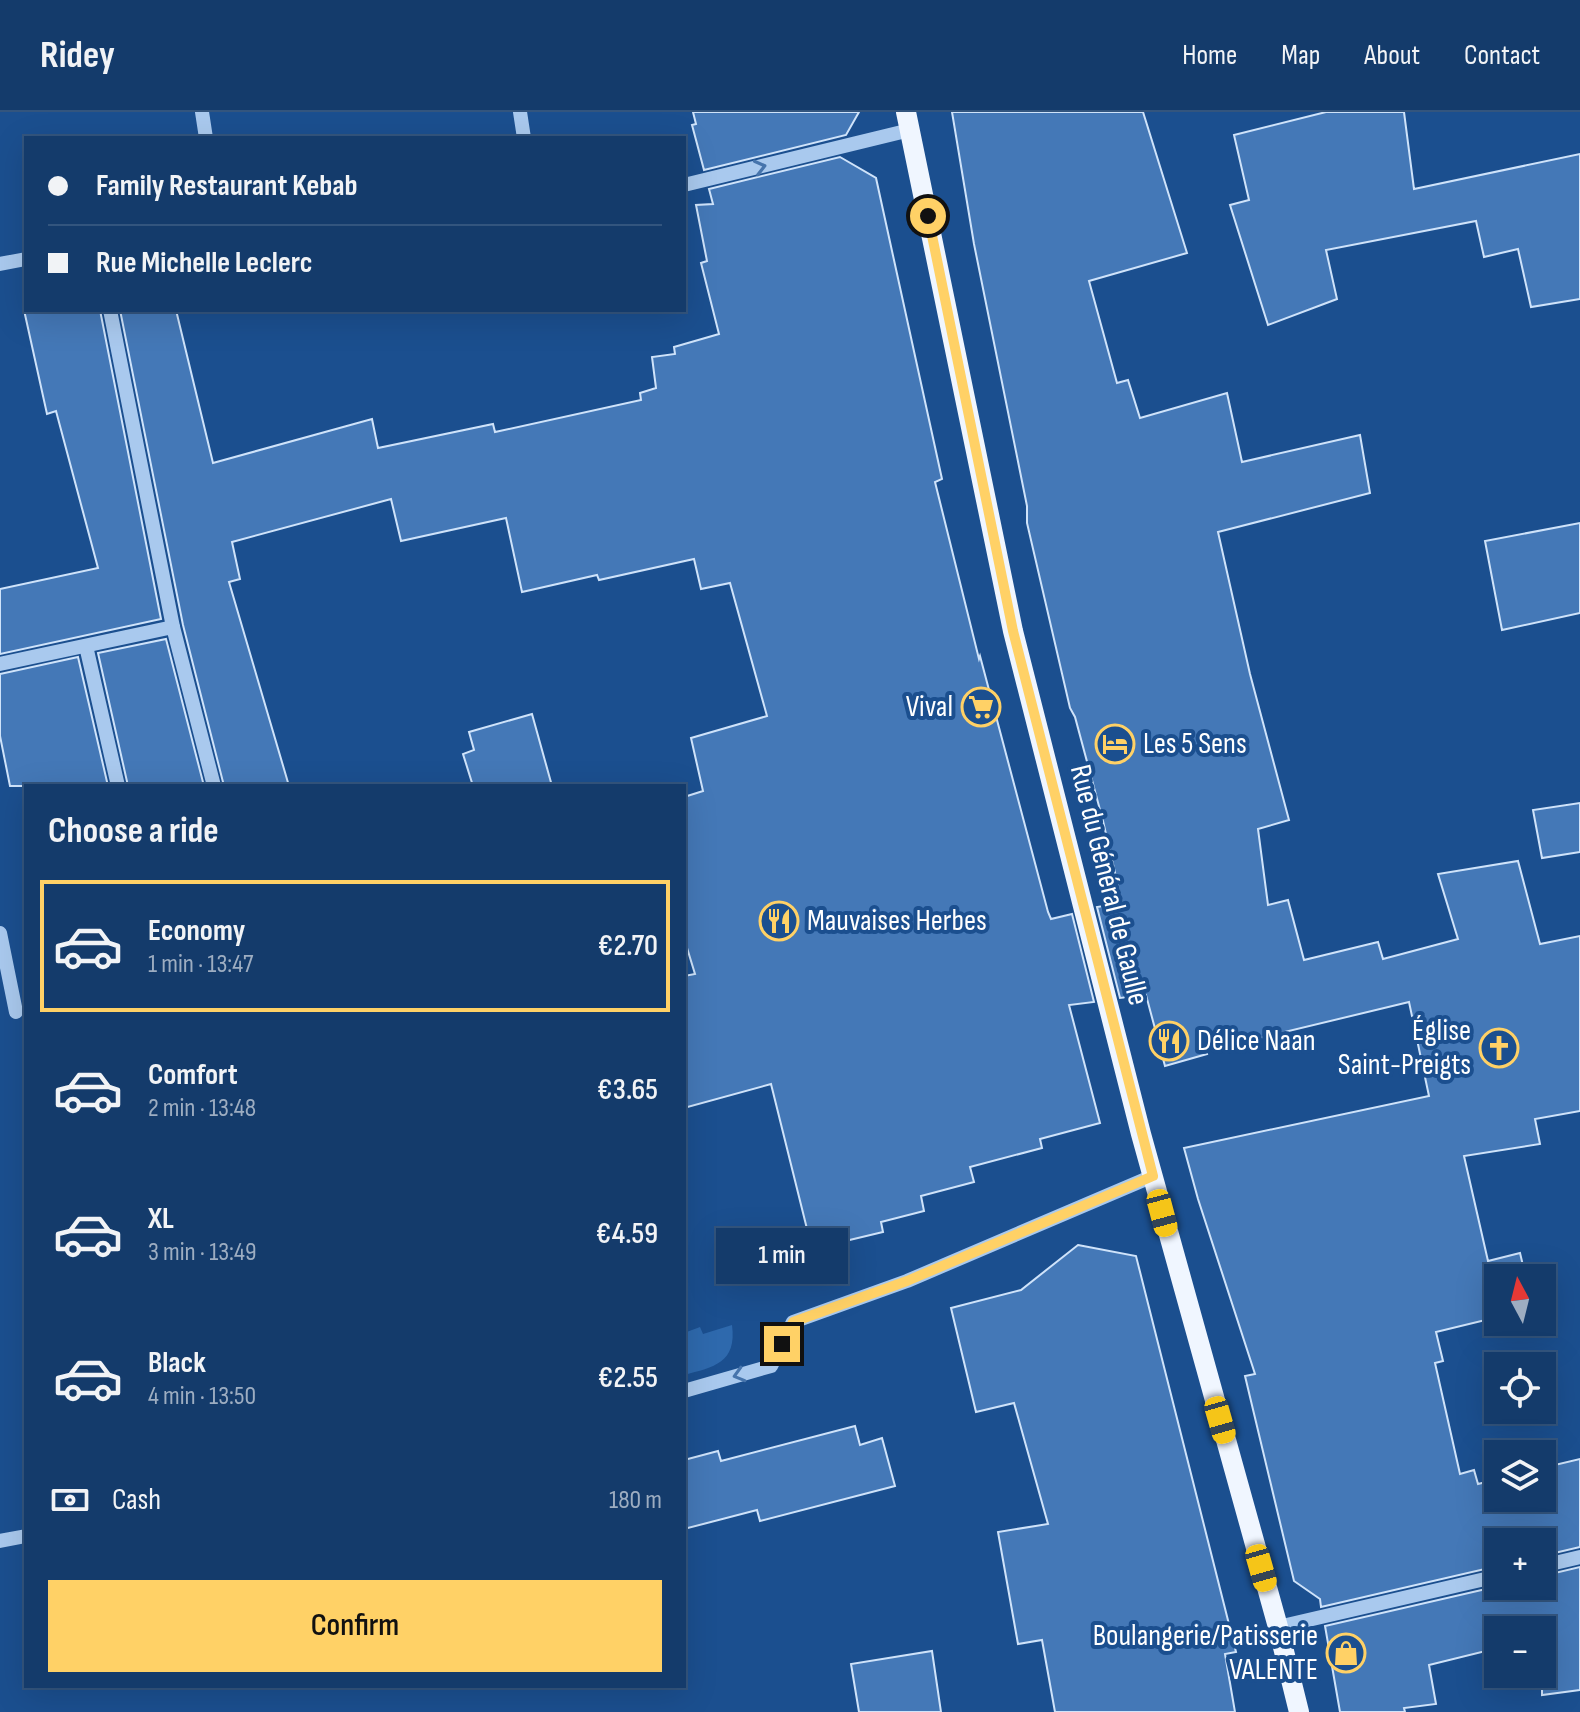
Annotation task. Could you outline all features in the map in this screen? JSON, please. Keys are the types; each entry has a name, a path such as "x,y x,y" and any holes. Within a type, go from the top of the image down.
{"main road":[{"name":"Rue du Général de Gaulle","path":"908,121 1013,631 1153,1176 1299,1712"}],"street":[{"path":"202,112 206,136"},
{"path":"520,112 524,136"},
{"path":"686,184 908,121"},
{"path":"0,264 24,259"},
{"path":"110,312 173,627 213,784"},
{"path":"0,664 173,627"},
{"path":"86,646 118,784"},
{"path":"0,933 16,1012"},
{"path":"686,1390 771,1366 793,1322 907,1281 1153,1176"},
{"path":"0,1541 24,1536"},
{"path":"1556,1563 1580,1557"},
{"path":"1278,1627 1484,1579"}],"shaded area":[{"path":"732,1325 731,1348 714,1366 686,1374 686,1332 700,1327 703,1334"}],"building":[{"path":"693,112 859,112 846,135 704,170 692,125 696,124"},
{"path":"952,112 1143,112 1187,253 1089,281 1117,383 1128,380 1140,418 1227,393 1242,462 1360,435 1370,493 1218,532 1250,674 1289,820 1258,829 1268,905 1288,900 1304,960 1378,942 1383,959 1458,939 1438,874 1518,861 1540,944 1580,936 1580,1111 1535,1119 1540,1144 1464,1156 1488,1261 1520,1253 1523,1264 1484,1264 1484,1320 1436,1332 1443,1361 1435,1363 1460,1474 1474,1470 1478,1484 1484,1482 1484,1512 1556,1512 1556,1465 1580,1459 1580,1547 1556,1553 1556,1528 1484,1528 1484,1569 1321,1607 1320,1599 1294,1581 1245,1376 1255,1374 1184,1148 1429,1096 1409,1002 1206,1051 1207,1054 1165,1066 1146,995 1120,998 1097,907 1122,903 1103,821 1070,708 1027,523 1027,506 974,244"},
{"path":"1326,112 1404,112 1414,189 1580,154 1580,299 1531,307 1518,249 1484,257 1476,221 1326,250 1337,299 1268,325 1230,205 1249,200 1234,135"},
{"path":"840,157 876,178 942,479 935,482 979,659 980,656 1048,912 1051,919 1072,914 1094,1002 1069,1005 1100,1123 1040,1139 1042,1148 970,1167 974,1182 921,1196 924,1211 881,1222 883,1232 812,1249 771,1084 686,1107 686,976 695,974 686,945 686,796 703,791 691,738 767,716 730,583 701,589 694,559 599,580 597,575 522,592 506,518 401,541 391,499 232,542 240,579 229,582 288,784 223,784 183,625 120,312 176,312 213,463 372,419 378,448 493,424 495,432 641,400 640,393 656,388 652,357 675,354 674,347 719,334 701,263 707,261 696,205 713,204 709,189"},
{"path":"24,312 100,312 161,619 0,654 0,589 98,568 56,411 47,414"},
{"path":"1580,523 1580,613 1502,630 1485,541"},
{"path":"166,639 203,784 128,784 98,653"},
{"path":"78,657 108,784 10,786 0,736 0,674"},
{"path":"532,714 551,784 472,784 463,754 474,750 469,732"},
{"path":"1580,803 1580,852 1542,858 1533,810"},
{"path":"1078,1245 1136,1256 1236,1652 1225,1654 1235,1712 1055,1712 1042,1640 1018,1644 998,1532 1048,1524 1014,1403 976,1412 951,1308 1021,1290"},
{"path":"855,1426 860,1445 882,1438 895,1486 760,1521 757,1510 686,1528 686,1459 718,1451 721,1461"},
{"path":"1580,1567 1580,1690 1542,1695 1542,1688 1556,1688 1556,1616 1484,1616 1484,1651 1429,1665 1436,1704 1404,1708 1405,1712 1340,1712 1325,1626 1484,1589 1484,1600 1556,1600 1556,1573"},
{"path":"932,1651 941,1712 859,1712 851,1664"}],"place":[{"name":"Vival","path":"981,707"},
{"name":"Les 5 Sens","path":"1115,744"},
{"name":"Mauvaises Herbes","path":"779,921"},
{"name":"Délice Naan","path":"1169,1041"},
{"name":"Église Saint-Preigts","path":"1499,1048"},
{"name":"Boulangerie/Patisserie VALENTE","path":"1346,1653"}],"route":[{"path":"782,1344 793,1322 907,1281 1153,1176 1013,631 928,216"}]}
